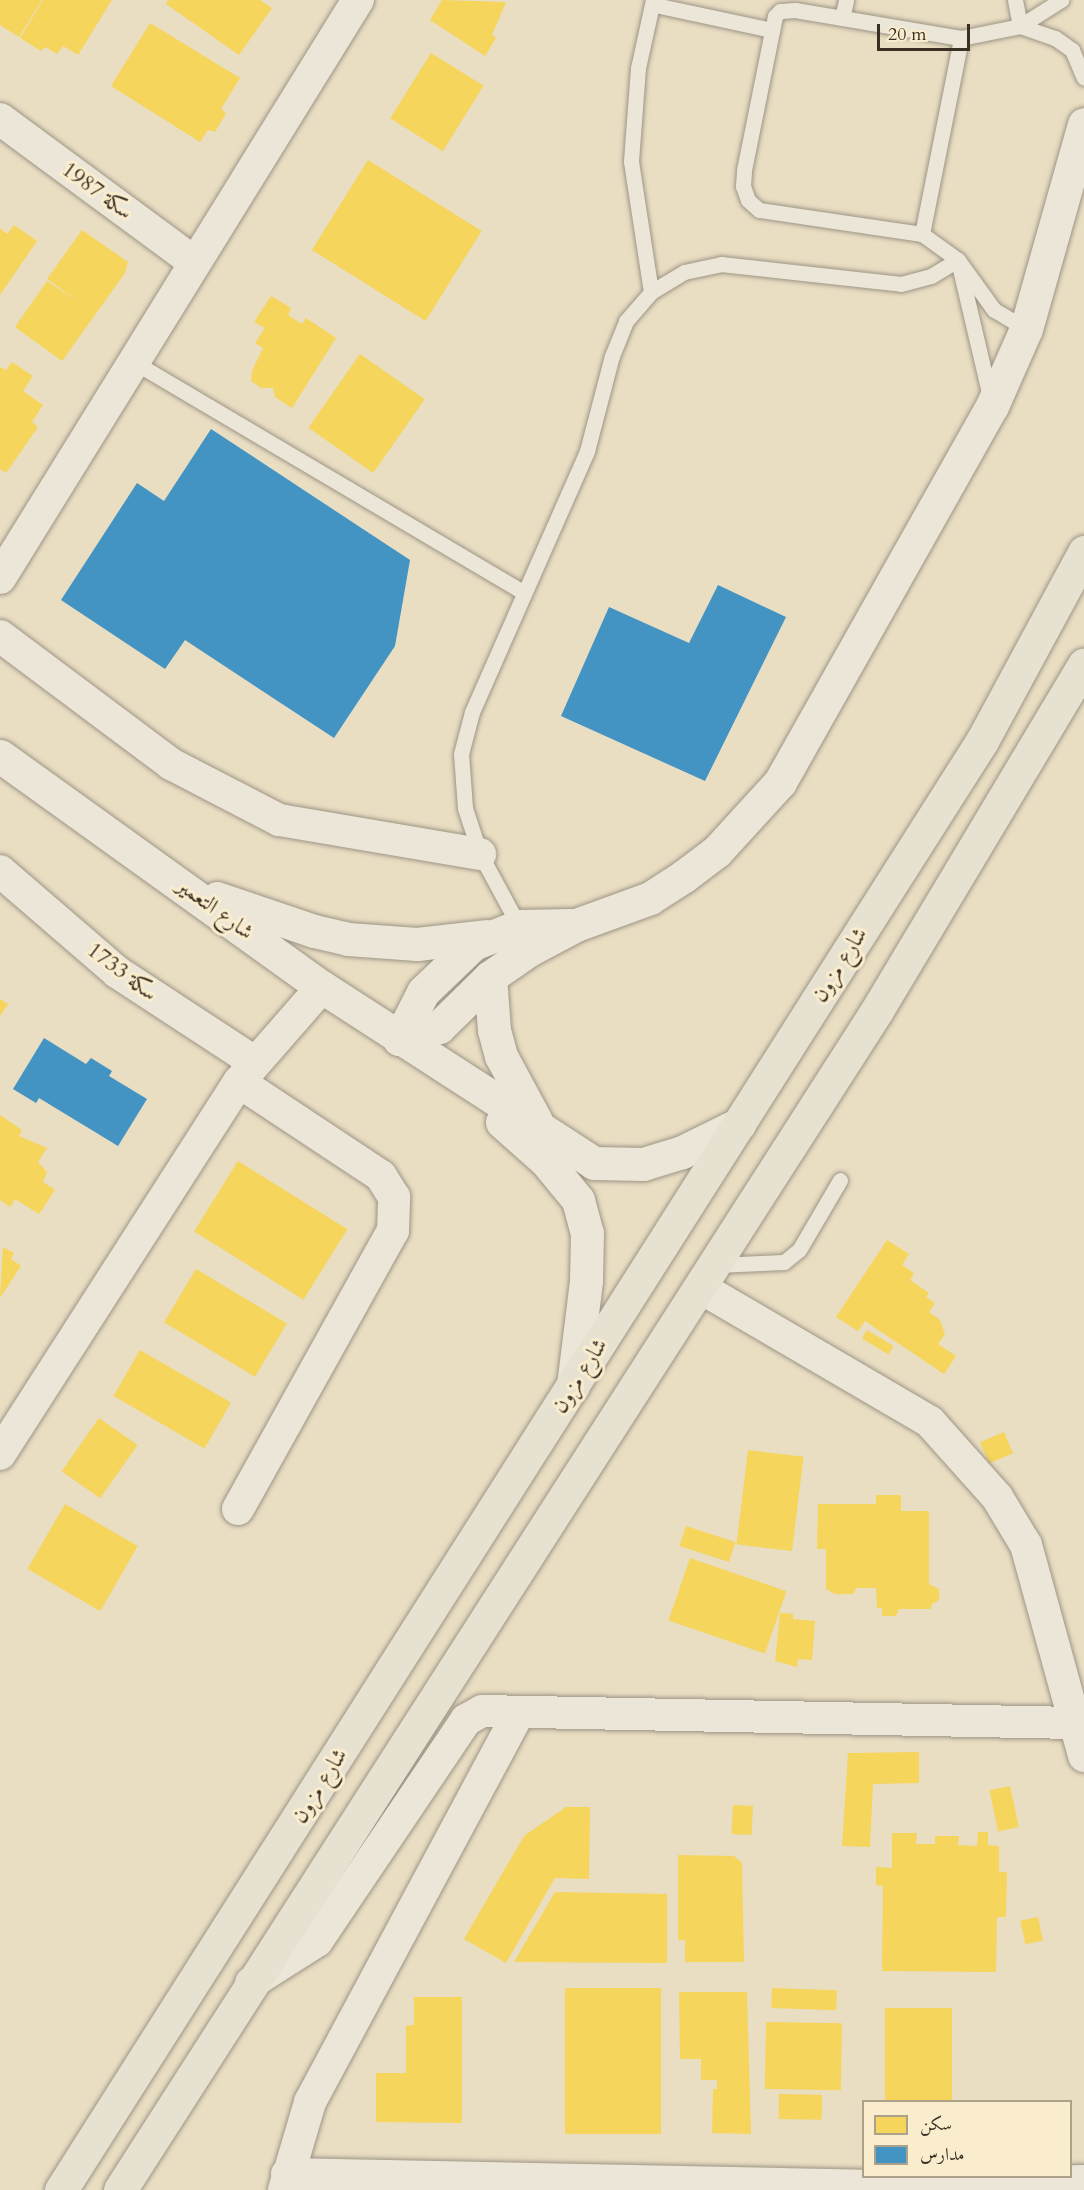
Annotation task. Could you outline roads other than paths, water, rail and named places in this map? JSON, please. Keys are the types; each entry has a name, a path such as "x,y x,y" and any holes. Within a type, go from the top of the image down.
{"main road":[{"path":"399,1039 439,1027 490,977 576,925 641,902 684,876 717,851 780,782 992,406 1026,329 1084,124"},
{"name":"شارع مزون","path":"61,2190 982,741 1084,552"},
{"path":"120,2190 250,1983 708,1276 882,1002 1084,665"},
{"name":"شارع التعمير","path":"0,756 322,987 431,1060 594,1162 643,1164 682,1152 739,1124"},
{"path":"183,886 292,924 348,939 417,944 486,936 519,926 576,925"},
{"path":"399,1039 409,1014 435,978 460,953 486,936"},
{"path":"490,977 494,1030 501,1056 520,1097 540,1127"},
{"name":"شارع التعمير","path":"431,1060 546,1161 578,1200 586,1245 573,1386"}],"street":[{"path":"0,578 358,0"},
{"name":"سكة 1987","path":"0,119 195,263"},
{"path":"0,636 171,764 279,820 480,854"},
{"name":"سكة 1733","path":"0,871 117,972 381,1176 394,1197 393,1231 238,1509"},
{"path":"0,1454 246,1071 322,987"},
{"path":"708,1276 930,1422 990,1489 1026,1545 1084,1756"},
{"path":"250,1983 317,1941 466,1720 482,1711 518,1714 1076,1723"},
{"path":"518,1714 310,2102 285,2182 877,2187 1084,2181"}],"lane":[{"path":"842,18 846,0"},
{"path":"1015,0 1020,26"},
{"path":"1026,329 994,310 957,260 922,234 767,212 748,200 743,186 744,170 775,16 788,9 961,38 1020,26 1061,0"},
{"path":"651,292 631,161 638,68 654,3 772,30"},
{"path":"1020,26 1055,38 1071,50 1084,78"},
{"path":"922,234 961,38"},
{"path":"519,926 480,854 465,808 461,754 472,712 587,451 612,356 626,321 651,292 684,272 721,264 901,284 931,276 957,260"},
{"path":"957,260 992,406"},
{"path":"134,362 524,593"},
{"path":"708,1276 784,1262 799,1250 840,1180"}]}
